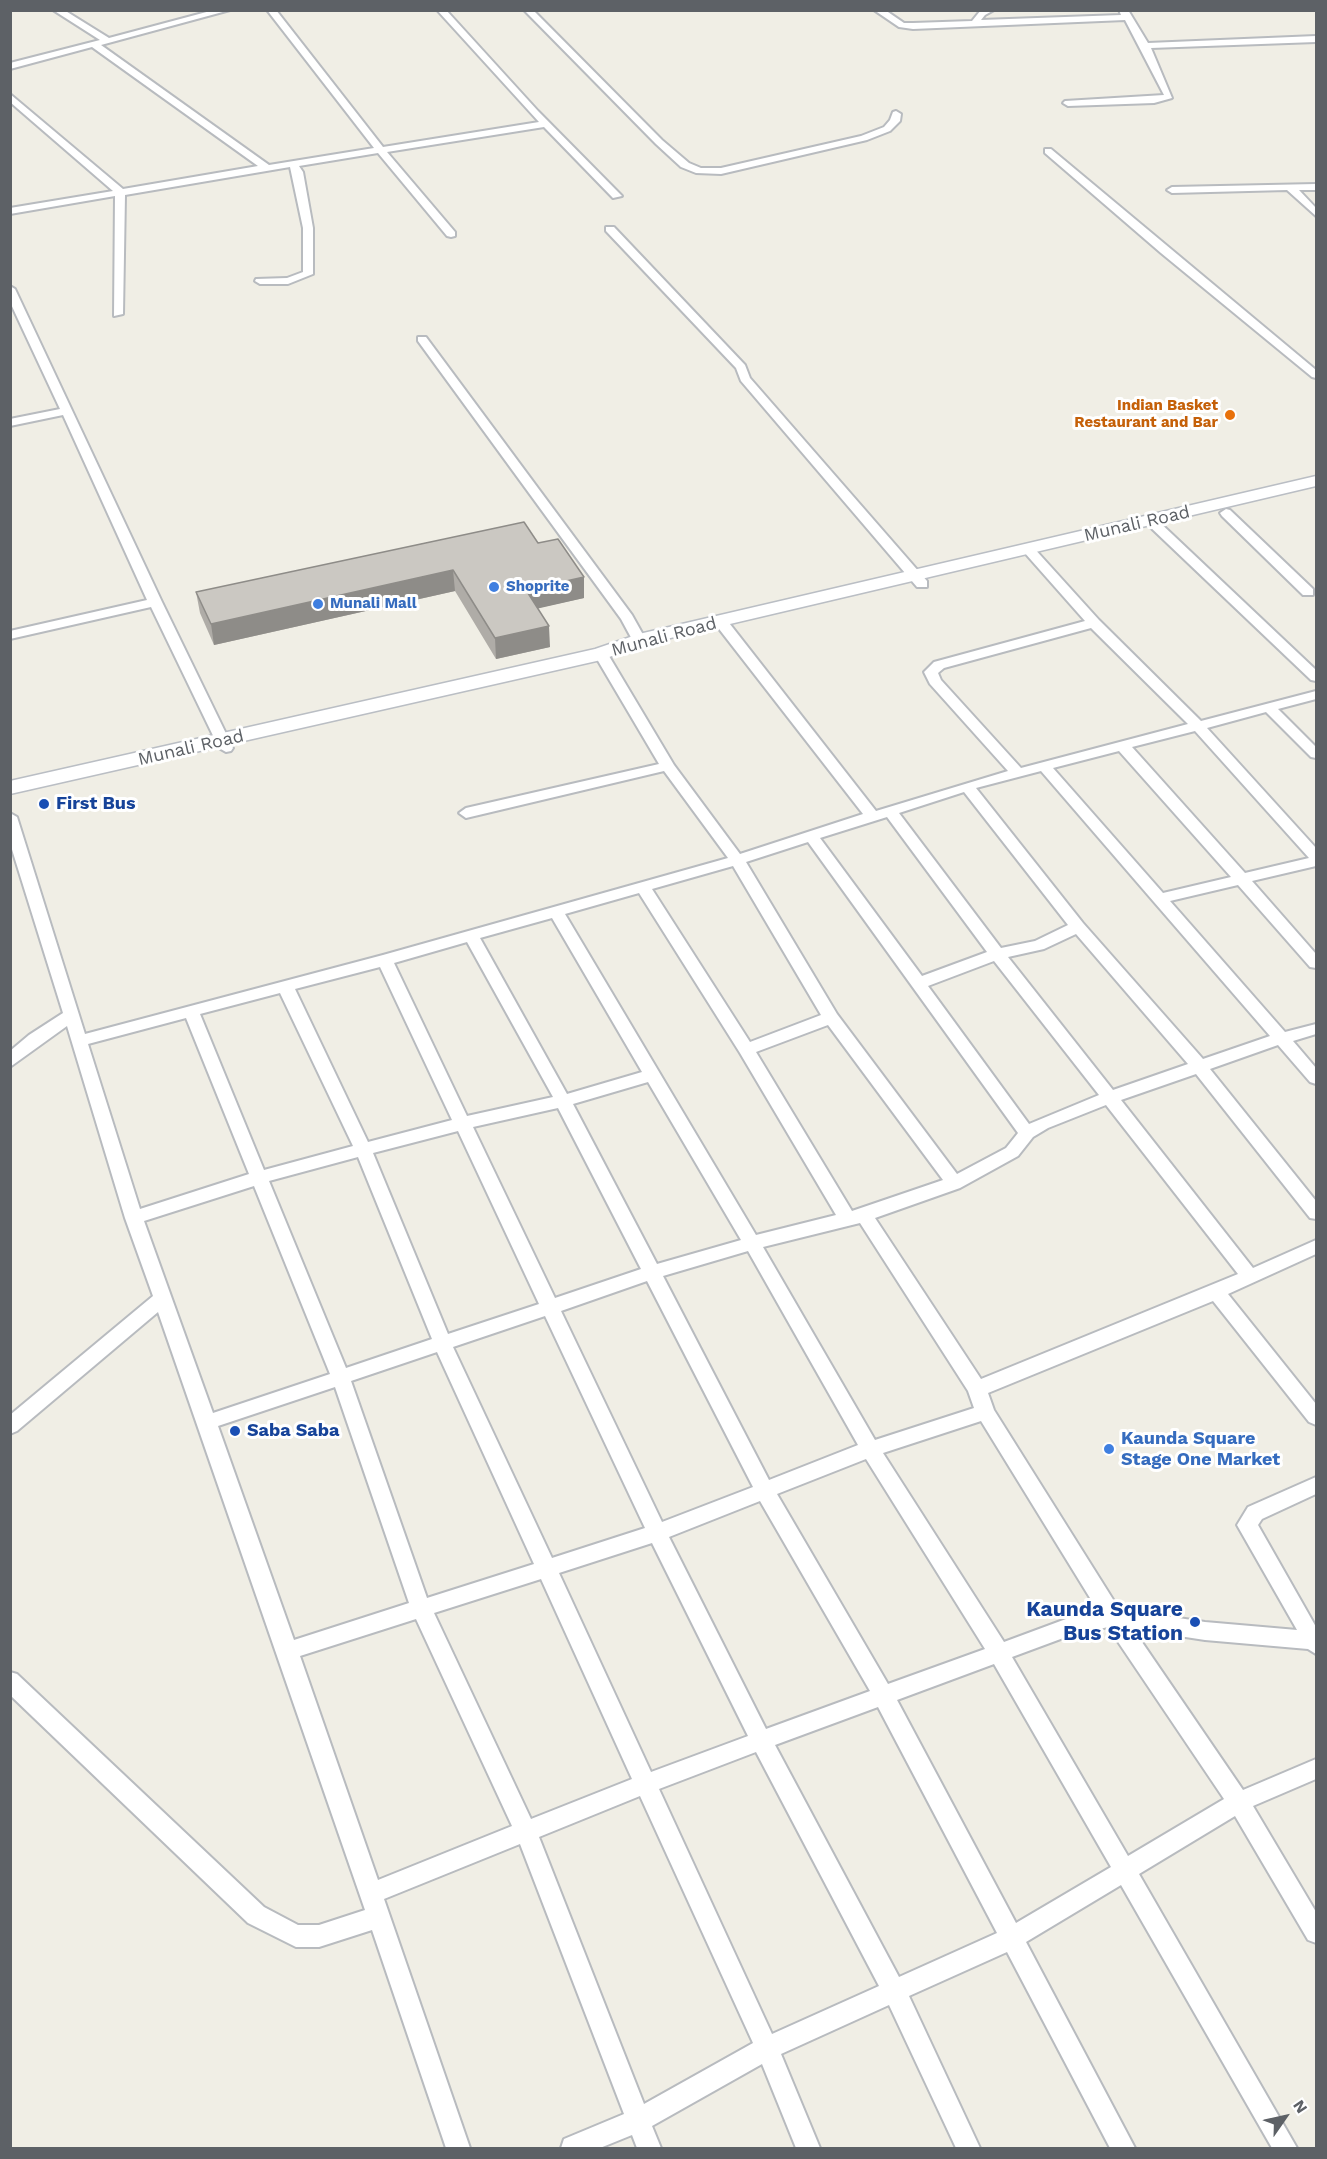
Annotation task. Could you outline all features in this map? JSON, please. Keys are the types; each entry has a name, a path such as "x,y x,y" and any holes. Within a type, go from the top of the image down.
{"main road":[{"name":"Munali Road","path":"10,800 225,744 1156,525 1317,481"},
{"name":"Munali Road","path":"1156,525 1226,513 1317,492"},
{"name":"Munali Road","path":"603,656 639,640 724,626"},
{"name":"Munali Road","path":"10,788 225,744"}],"street":[{"path":"57,10 107,40"},
{"path":"195,10 205,15"},
{"path":"10,66 226,10"},
{"path":"271,10 380,150 451,234"},
{"path":"441,10 546,124 617,196"},
{"path":"528,10 659,142 685,165 700,171 730,170 864,138 886,129 895,121 896,114"},
{"path":"878,10 902,25 974,25 1125,14 1145,46 1169,96 1154,100 1068,103"},
{"path":"974,25 982,14 990,10"},
{"path":"1145,46 1317,39"},
{"path":"93,44 267,168"},
{"path":"10,97 120,192"},
{"path":"10,211 546,124"},
{"path":"1048,151 1147,236 1317,375"},
{"path":"260,281 288,281 308,274 308,228 298,172 293,164"},
{"path":"1290,187 1317,213"},
{"path":"1172,189 1317,187"},
{"path":"118,314 120,192"},
{"path":"610,229 741,367 745,378 919,579"},
{"path":"10,289 155,602 225,744"},
{"path":"422,339 627,618 639,640"},
{"path":"10,423 66,411"},
{"path":"1226,513 1308,592"},
{"path":"1156,525 1317,677"},
{"path":"1032,553 1094,623 1199,727 1317,859 1159,899"},
{"path":"10,635 155,602"},
{"path":"1019,774 935,681 932,672 939,665 1094,623"},
{"path":"724,626 873,817"},
{"path":"603,656 668,766 737,860 831,1018 954,1183"},
{"path":"80,1041 385,960 737,860 967,786 1317,695"},
{"path":"1269,708 1317,754"},
{"path":"1123,746 1317,963"},
{"path":"466,813 668,766"},
{"path":"1045,767 1317,1078"},
{"path":"967,786 1078,927 1199,1066 1317,1213"},
{"path":"890,811 997,954 1250,1277"},
{"path":"10,817 134,1218 288,1651 458,2148"},
{"path":"812,837 1027,1133"},
{"path":"642,886 856,1216 977,1389 985,1412 1113,1617 1239,1802 1317,1932"},
{"path":"556,912 752,1243 870,1449 998,1651 1123,1873 1285,2148"},
{"path":"920,983 997,954 1013,953 1039,945 1078,927"},
{"path":"471,936 563,1101 765,1491 883,1695 1124,2148"},
{"path":"385,960 657,1533 761,1740 895,1992 968,2148"},
{"path":"285,986 364,1151 442,1342 767,2048 808,2148"},
{"path":"190,1011 341,1378 421,1608 526,1832 649,2148"},
{"path":"10,1061 35,1039 72,1015"},
{"path":"746,1049 831,1018"},
{"path":"205,1422 651,1273 752,1243 856,1216 954,1183 1012,1152 1027,1133 1042,1124 1199,1066 1281,1038 1317,1029"},
{"path":"134,1218 257,1178 463,1123 563,1101 652,1075"},
{"path":"977,1389 1216,1292 1316,1248"},
{"path":"1216,1292 1317,1417"},
{"path":"10,1425 162,1299"},
{"path":"288,1651 657,1533 870,1449 985,1412"},
{"path":"1315,1643 1247,1525 1255,1513 1317,1485"},
{"path":"370,1894 644,1784 998,1651 1066,1628 1113,1617 1205,1631 1315,1643"},
{"path":"10,1681 256,1915 296,1936 319,1936 378,1917"},
{"path":"573,2148 639,2120 767,2048 1012,1938 1239,1802 1317,1769"}],"building":[{"path":"524,522 538,543 558,539 584,577 526,590 549,626 495,638 453,570 211,624 196,592"}],"place":[{"name":"Indian Basket Restaurant and Bar","path":"1230,415"},
{"name":"Shoprite","path":"494,587"},
{"name":"Munali Mall","path":"318,604"},
{"name":"First Bus","path":"44,804"},
{"name":"Saba Saba","path":"235,1431"},
{"name":"Kaunda Square Stage One Market","path":"1109,1449"},
{"name":"Kaunda Square Bus Station","path":"1195,1622"}]}
